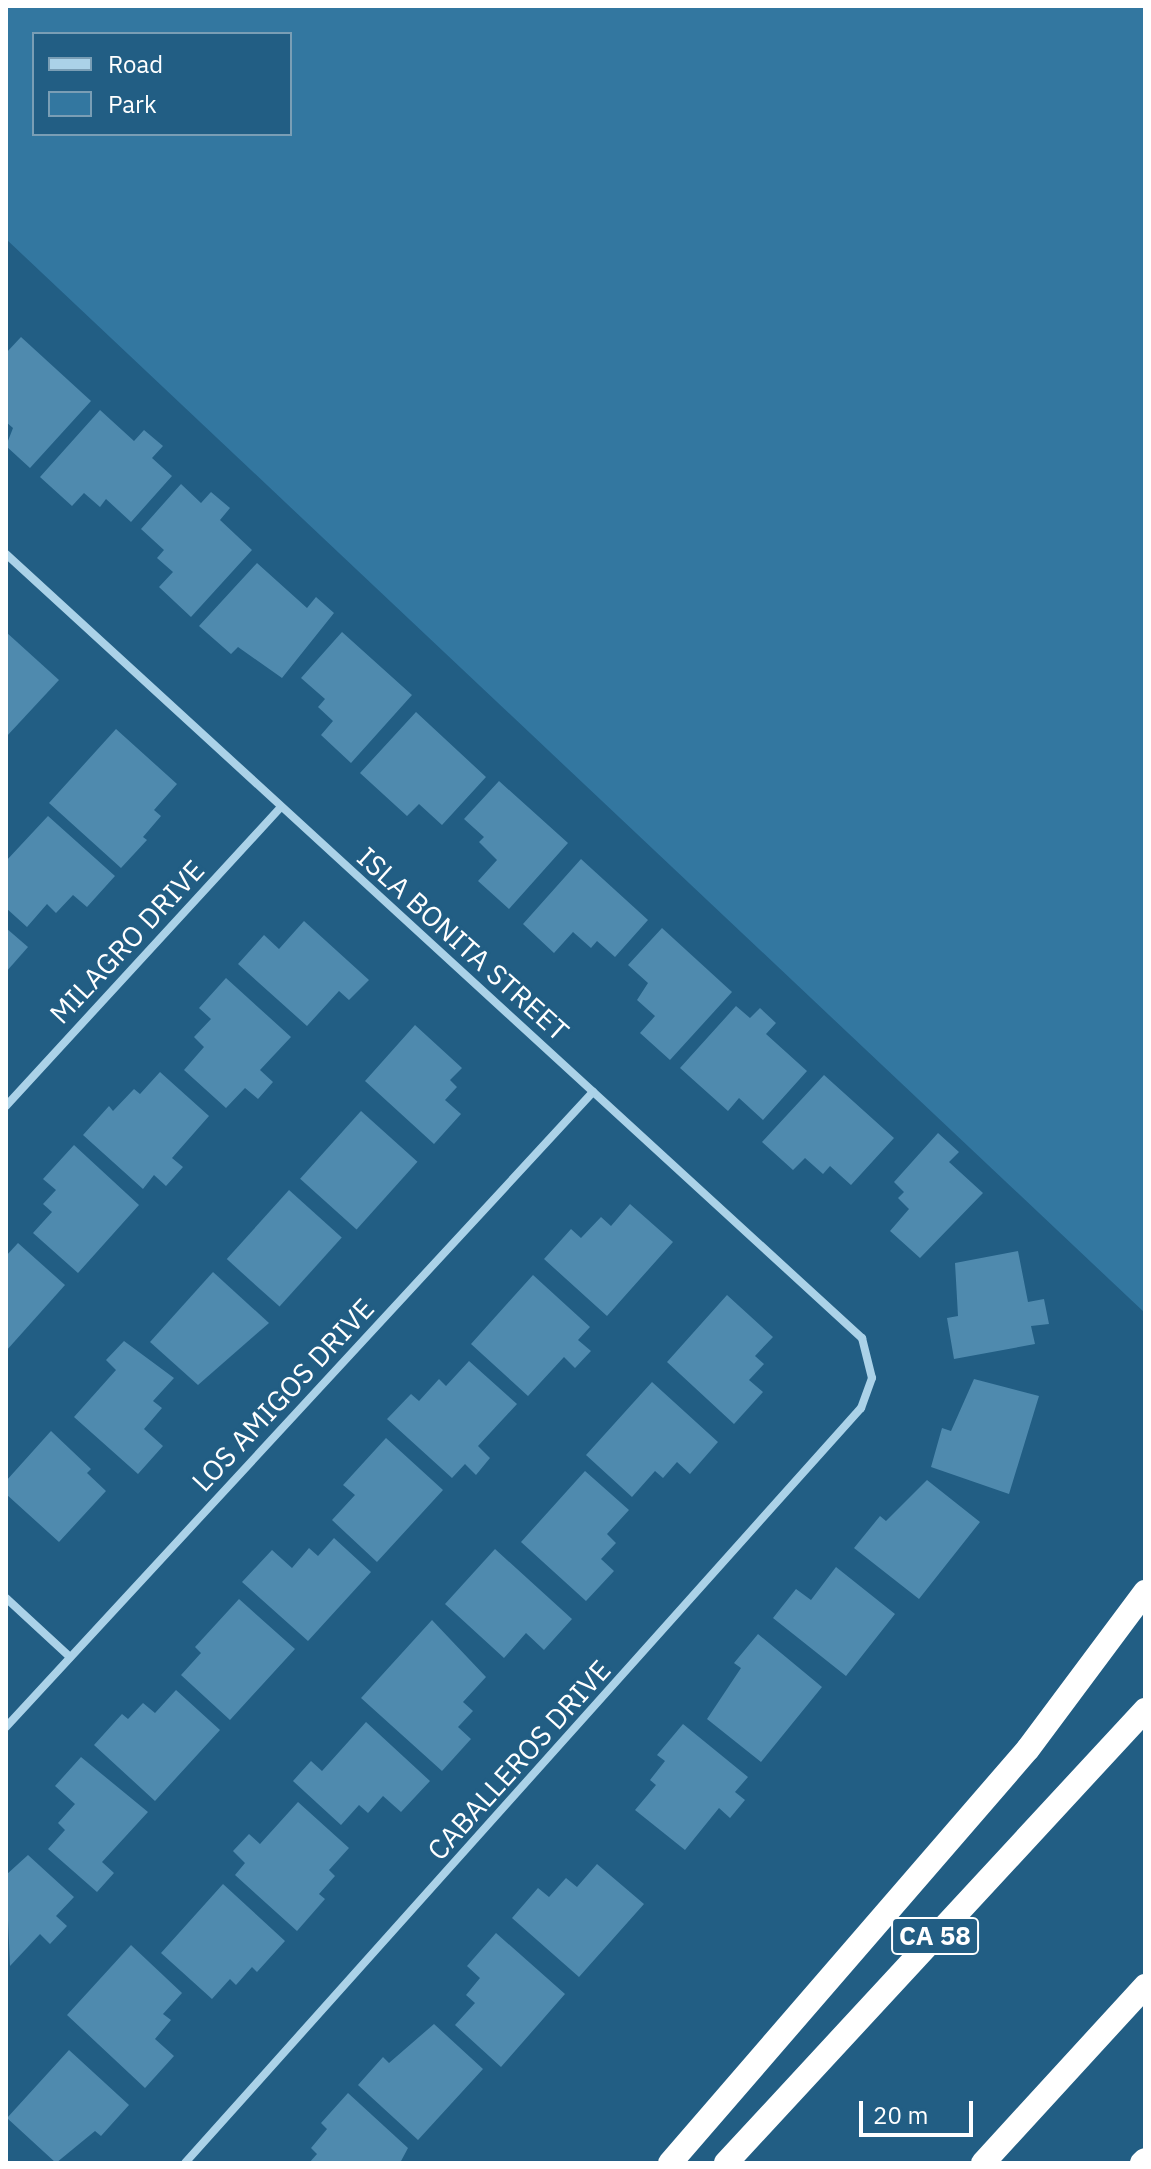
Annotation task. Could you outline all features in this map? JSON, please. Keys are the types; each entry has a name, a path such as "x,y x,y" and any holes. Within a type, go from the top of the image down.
{"highway":[{"path":"670,2163 1028,1749 1145,1592"},
{"name":"CA 58","path":"726,2163 1145,1710"},
{"path":"983,2163 1145,1986"}],"street":[{"name":"ISLA BONITA STREET","path":"6,554 862,1338 872,1378"},
{"name":"MILAGRO DRIVE","path":"6,1106 281,807"},
{"name":"LOS AMIGOS DRIVE","path":"6,1727 593,1092"},
{"name":"CABALLEROS DRIVE","path":"185,2163 861,1408 872,1378"},
{"path":"6,1598 70,1657"}],"green space":[{"path":"6,6 1145,6 1145,1313 6,239"}],"building":[{"path":"21,337 91,401 30,468 6,446 13,428 6,422 6,353"},
{"path":"100,410 134,441 144,430 163,446 152,458 172,476 131,522 106,499 100,507 84,493 72,506 40,477"},
{"path":"181,484 201,503 211,492 230,508 220,520 252,550 191,617 159,587 173,572 157,558 164,550 141,529"},
{"path":"257,563 307,608 316,597 334,613 282,678 238,647 231,654 199,626"},
{"path":"6,632 59,680 6,737"},
{"path":"342,632 412,695 351,763 321,735 333,721 318,707 325,699 301,678"},
{"path":"416,712 486,777 442,825 419,804 407,816 360,773"},
{"path":"116,729 177,784 154,810 161,816 143,837 147,840 121,868 49,803"},
{"path":"499,781 568,843 509,909 478,881 497,860 479,842 484,837 464,819"},
{"path":"48,816 115,876 87,907 73,895 56,913 47,904 27,927 6,908 6,861"},
{"path":"581,859 648,920 615,957 597,941 591,948 573,932 554,953 523,924"},
{"path":"304,921 369,980 349,1000 339,991 307,1026 238,964 264,935 279,949"},
{"path":"6,928 28,947 6,972"},
{"path":"662,928 732,992 670,1060 640,1033 655,1016 637,1000 648,983 628,965"},
{"path":"226,978 291,1037 260,1070 273,1082 258,1099 245,1088 226,1108 184,1070 204,1047 194,1037 211,1019 199,1008"},
{"path":"736,1006 750,1018 760,1008 776,1023 766,1034 807,1071 763,1120 739,1098 728,1111 680,1068"},
{"path":"415,1025 462,1068 450,1080 457,1087 445,1100 461,1114 434,1144 365,1081"},
{"path":"160,1072 209,1116 172,1158 183,1167 166,1186 154,1175 143,1189 83,1135 109,1106 113,1111 134,1089 140,1094"},
{"path":"824,1075 894,1138 851,1185 830,1166 823,1174 805,1158 793,1170 762,1142"},
{"path":"361,1111 417,1162 357,1229 300,1179"},
{"path":"938,1133 959,1152 949,1162 983,1193 920,1258 890,1231 909,1209 898,1198 904,1192 894,1182"},
{"path":"74,1145 139,1205 78,1273 33,1233 52,1212 43,1204 56,1190 43,1179"},
{"path":"289,1190 342,1238 280,1307 227,1259"},
{"path":"630,1204 673,1242 607,1316 544,1259 571,1229 581,1238 601,1217 611,1226"},
{"path":"18,1243 65,1285 6,1351 6,1256"},
{"path":"1018,1251 1028,1302 1044,1299 1049,1324 1031,1326 1035,1344 954,1359 947,1318 958,1316 955,1263"},
{"path":"213,1272 269,1323 198,1385 150,1342"},
{"path":"533,1275 590,1327 578,1340 591,1351 575,1368 564,1357 528,1396 471,1344"},
{"path":"727,1295 773,1337 755,1356 764,1364 749,1380 763,1392 734,1424 667,1362"},
{"path":"124,1341 174,1378 153,1401 162,1408 144,1429 163,1446 138,1474 74,1417 116,1370 106,1360"},
{"path":"469,1361 517,1404 478,1446 490,1458 476,1475 465,1464 452,1478 387,1419 411,1394 419,1401 439,1379 446,1386"},
{"path":"974,1379 1039,1396 1009,1494 931,1467 942,1428 951,1431"},
{"path":"652,1382 718,1442 690,1474 677,1462 663,1478 655,1471 632,1497 586,1455"},
{"path":"51,1431 91,1469 87,1473 106,1491 59,1542 6,1494 6,1481"},
{"path":"386,1438 443,1490 377,1562 332,1520 355,1495 343,1485"},
{"path":"585,1471 629,1510 607,1534 616,1543 601,1559 614,1571 586,1601 521,1542"},
{"path":"927,1480 980,1522 919,1599 854,1548 880,1516 886,1521"},
{"path":"334,1538 371,1572 308,1641 242,1582 272,1550 292,1568 309,1548 318,1556"},
{"path":"495,1549 572,1619 544,1650 526,1633 504,1658 445,1604"},
{"path":"836,1567 895,1614 846,1676 773,1618 796,1589 811,1600"},
{"path":"239,1599 295,1649 230,1720 181,1675 201,1653 195,1647"},
{"path":"432,1620 486,1677 463,1702 473,1711 458,1727 471,1739 442,1771 361,1698"},
{"path":"758,1634 822,1687 761,1762 707,1719 741,1668 734,1663"},
{"path":"176,1690 220,1730 155,1801 94,1745 122,1714 128,1719 143,1703 155,1713"},
{"path":"366,1722 430,1781 401,1812 383,1796 368,1813 359,1805 341,1825 293,1781 311,1761 322,1771"},
{"path":"683,1724 748,1777 735,1792 745,1800 730,1818 719,1808 685,1850 635,1810 656,1785 650,1780 665,1761 657,1755"},
{"path":"81,1757 148,1812 102,1862 114,1873 97,1892 48,1849 65,1830 58,1823 75,1804 55,1786"},
{"path":"298,1802 349,1848 329,1870 335,1876 319,1894 325,1899 297,1931 235,1875 245,1863 233,1851 249,1834 260,1844"},
{"path":"28,1855 74,1897 56,1916 67,1926 50,1944 40,1934 10,1966 6,1875"},
{"path":"597,1864 644,1904 579,1977 512,1918 538,1888 549,1897 566,1878 577,1887"},
{"path":"223,1884 285,1941 257,1972 252,1967 236,1985 230,1979 212,1999 161,1953"},
{"path":"496,1933 565,1994 501,2067 455,2025 475,2003 466,1995 480,1978 467,1966"},
{"path":"131,1945 182,1993 163,2014 171,2020 155,2039 174,2056 145,2088 67,2015"},
{"path":"434,2024 483,2069 418,2140 358,2085 383,2057 389,2063"},
{"path":"69,2050 129,2105 101,2136 95,2131 56,2163 7,2118"},
{"path":"348,2093 408,2148 400,2163 309,2163 317,2154 311,2148 327,2129 321,2123"}]}
